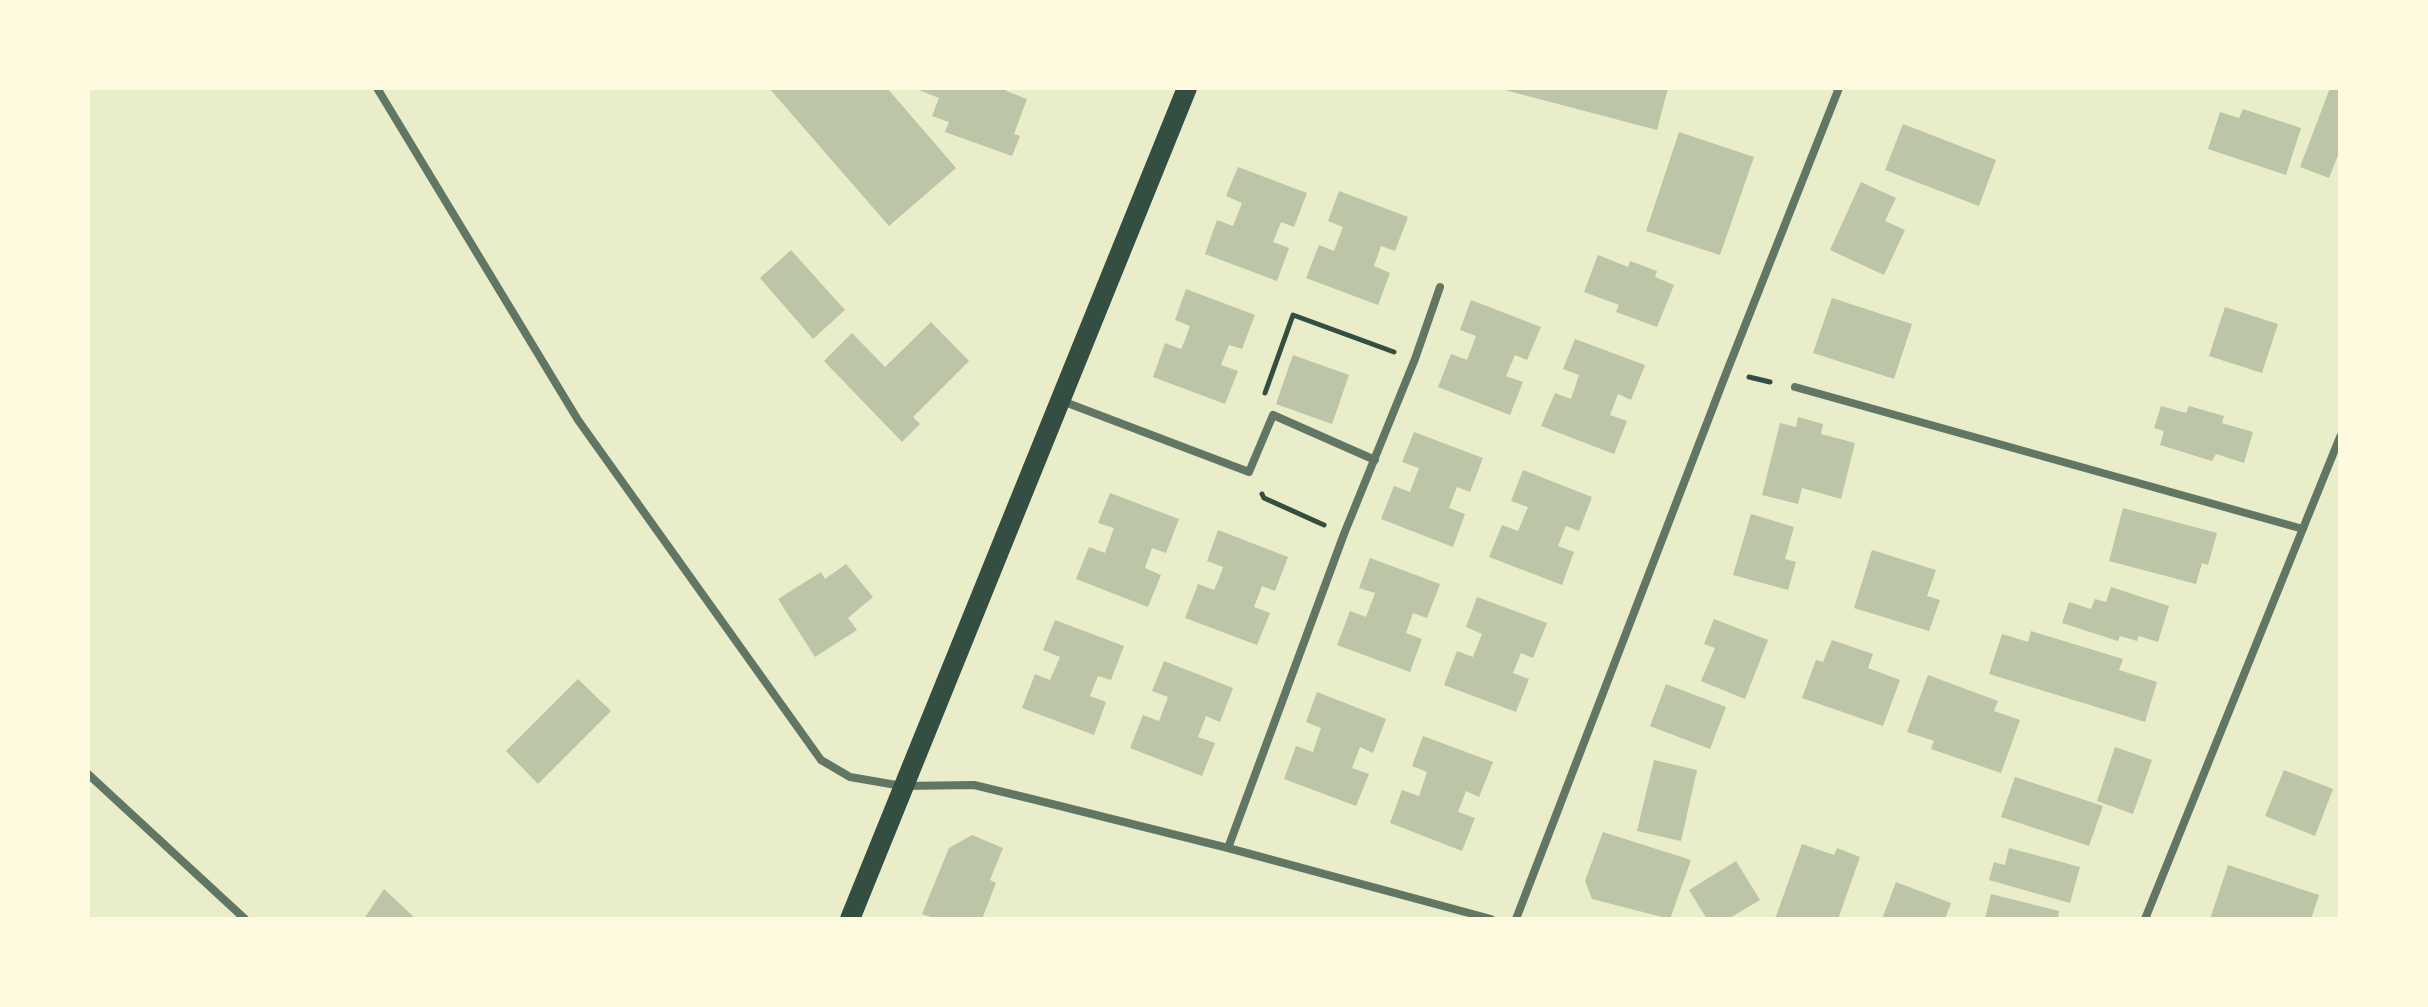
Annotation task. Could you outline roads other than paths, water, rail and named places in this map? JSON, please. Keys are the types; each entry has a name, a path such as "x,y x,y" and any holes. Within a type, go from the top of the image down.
{"main road":[{"path":"850,919 1187,88"}],"street":[{"path":"377,88 578,420 821,760 850,777 902,786 974,785 1228,848 1491,919"},
{"path":"1516,919 1839,88"},
{"path":"1228,848 1344,534 1415,359 1440,287"},
{"path":"1795,387 2303,529"},
{"path":"1061,401 1249,472 1273,415 1375,460"},
{"path":"2145,919 2340,437"},
{"path":"88,774 245,919"}]}
